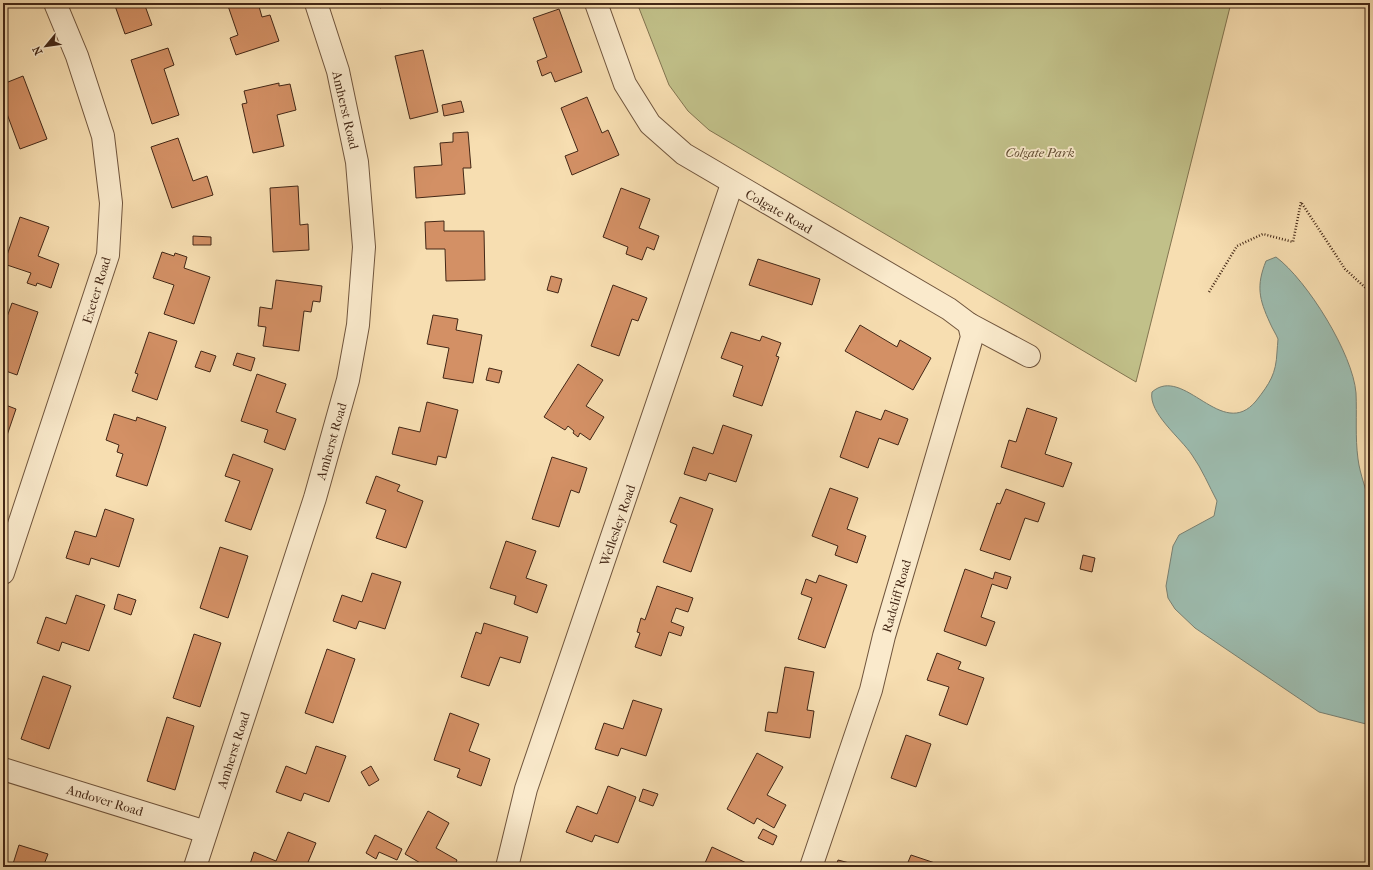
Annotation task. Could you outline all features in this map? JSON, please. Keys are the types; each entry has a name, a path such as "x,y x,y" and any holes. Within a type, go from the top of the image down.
{"street":[{"name":"Exeter Road","path":"3,573 27,506 108,255 111,203 103,136 77,56 55,3"},
{"name":"Amherst Road","path":"195,867 317,491 348,380 358,325 364,247 358,162 338,71 316,3"},
{"name":"Colgate Road","path":"596,3 624,84 650,124 684,154 732,184 949,309 969,324 1029,356"},
{"name":"Wellesley Road","path":"507,867 526,789 732,184"},
{"name":"Radcliff Road","path":"811,867 871,690 884,636 972,337 969,324"},
{"name":"Andover Road","path":"3,769 206,832"}],"path":[{"path":"1209,292 1237,246 1263,234 1293,242 1301,202 1345,269 1370,292"}],"green space":[{"name":"Colgate Park","path":"637,3 1231,3 1136,382 709,130 688,111 669,85"}],"shaded area":[{"path":"1276,257 1301,282 1314,300 1338,339 1353,377 1356,393 1358,459 1370,506 1371,522 1370,725 1319,712 1195,628 1175,609 1168,598 1166,586 1173,546 1179,535 1214,516 1217,501 1192,455 1160,417 1152,400 1152,392 1164,386 1177,387 1217,409 1230,413 1243,411 1256,401 1265,389 1274,372 1276,360 1278,339 1263,307 1260,285 1266,261"}],"building":[{"path":"114,3 144,3 152,25 125,34"},
{"path":"227,3 258,3 262,17 270,15 279,41 236,55 230,38 238,35"},
{"path":"378,3 394,3 380,8"},
{"path":"559,9 582,72 555,82 551,72 542,76 537,61 547,57 533,18"},
{"path":"168,48 174,65 164,69 179,115 152,124 131,60"},
{"path":"423,50 438,112 410,119 395,56"},
{"path":"23,76 47,139 20,149 3,103 3,84"},
{"path":"279,83 279,86 290,84 296,110 277,115 284,146 253,153 242,104 247,103 244,91"},
{"path":"587,97 602,133 608,130 619,155 572,175 565,156 578,151 561,108"},
{"path":"461,101 464,112 444,116 442,105"},
{"path":"468,132 471,168 463,168 465,194 416,198 414,167 442,165 440,143 453,142 453,133"},
{"path":"178,138 193,181 207,176 213,195 172,208 151,147"},
{"path":"298,186 300,225 308,224 309,250 273,252 270,188"},
{"path":"621,188 650,199 639,228 659,236 654,250 647,247 642,260 626,254 628,247 603,237"},
{"path":"20,217 49,227 38,256 59,264 51,288 37,283 36,286 27,283 31,273 4,264"},
{"path":"444,221 444,231 484,231 485,280 446,281 445,249 426,249 425,222"},
{"path":"193,236 211,237 211,245 193,245"},
{"path":"162,252 174,256 175,253 187,257 184,268 210,277 194,324 164,314 174,285 153,278"},
{"path":"758,259 820,279 812,305 749,285"},
{"path":"551,276 562,279 558,293 547,290"},
{"path":"276,280 322,286 320,302 313,301 311,312 304,311 299,351 263,346 266,327 258,326 260,307 272,309"},
{"path":"613,285 647,298 638,321 632,319 619,356 591,346"},
{"path":"12,303 38,312 17,375 3,370 3,328"},
{"path":"433,315 458,319 456,330 482,335 473,383 443,378 449,348 427,344"},
{"path":"860,325 897,347 900,340 931,358 913,390 845,351"},
{"path":"149,332 177,341 157,400 132,391 138,374 135,373"},
{"path":"731,332 760,341 762,336 781,343 776,356 779,357 762,406 733,396 743,366 721,358"},
{"path":"201,351 216,356 210,372 195,367"},
{"path":"237,353 255,358 251,371 233,365"},
{"path":"578,364 603,380 586,406 604,417 590,440 580,433 578,437 568,426 565,430 544,417"},
{"path":"489,368 502,371 499,383 486,380"},
{"path":"257,374 286,384 276,412 296,419 285,450 264,442 268,430 241,421"},
{"path":"427,402 458,410 446,458 438,456 436,465 392,454 399,427 420,432"},
{"path":"3,404 16,409 3,447"},
{"path":"1027,408 1057,418 1045,454 1072,463 1063,487 1001,467 1009,440 1016,442"},
{"path":"885,410 908,419 898,445 879,438 868,468 840,457 856,411 881,420"},
{"path":"114,414 136,421 137,417 166,427 147,486 116,476 123,454 117,452 119,445 106,440"},
{"path":"723,425 752,435 736,482 709,473 706,481 684,474 693,447 713,454"},
{"path":"233,454 273,469 251,530 225,521 240,481 225,476"},
{"path":"552,457 587,468 579,493 571,490 559,527 532,519"},
{"path":"376,476 400,485 397,491 423,501 406,548 376,538 386,510 366,503"},
{"path":"830,488 858,498 847,529 866,536 857,563 835,555 838,546 812,536"},
{"path":"1006,489 1045,503 1038,522 1025,518 1010,560 980,550 997,503 1000,504"},
{"path":"680,497 713,509 691,572 663,562 677,525 670,522"},
{"path":"105,509 134,519 119,567 91,558 89,565 66,558 75,531 96,537"},
{"path":"506,541 536,551 526,578 547,585 537,613 514,604 516,596 490,588"},
{"path":"220,547 248,556 228,618 200,608"},
{"path":"1083,555 1095,558 1092,572 1080,569"},
{"path":"965,569 993,579 995,572 1011,577 1007,589 992,584 981,617 995,622 986,646 944,631"},
{"path":"372,573 401,582 385,629 359,621 356,629 333,621 342,595 362,602"},
{"path":"819,575 847,585 825,648 798,639 812,598 801,594 806,579 816,583"},
{"path":"657,586 693,598 688,612 676,608 671,622 684,627 681,636 669,632 661,656 635,647 640,633 637,632 641,618 645,620"},
{"path":"118,594 136,600 131,615 114,609"},
{"path":"76,595 105,605 89,651 62,642 59,651 37,643 46,617 66,624"},
{"path":"484,623 528,637 520,663 500,657 489,686 461,677 476,632 481,634"},
{"path":"194,634 221,643 200,707 173,698"},
{"path":"327,649 355,659 333,723 305,713"},
{"path":"937,653 961,662 958,669 984,678 967,725 939,715 949,687 927,680"},
{"path":"785,667 814,672 807,710 814,711 810,738 765,731 768,712 777,713"},
{"path":"43,676 71,686 49,749 21,739"},
{"path":"633,700 662,709 646,756 621,748 618,756 595,749 604,723 623,729"},
{"path":"450,713 479,724 469,751 490,759 481,786 457,777 460,769 434,760"},
{"path":"167,717 194,726 175,790 147,781"},
{"path":"906,735 931,744 916,787 891,778"},
{"path":"316,746 346,756 329,802 304,793 301,801 276,792 286,766 306,774"},
{"path":"757,753 783,767 767,795 786,805 774,828 757,818 754,824 727,809"},
{"path":"371,766 379,780 369,786 361,772"},
{"path":"608,786 636,797 618,843 595,835 592,842 566,832 577,806 597,814"},
{"path":"643,789 658,794 653,806 639,801"},
{"path":"428,811 449,823 436,848 457,860 454,867 420,867 422,864 405,854"},
{"path":"763,829 777,836 773,845 758,838"},
{"path":"288,832 316,843 306,867 249,867 254,852 276,861"},
{"path":"375,835 402,849 397,860 379,852 376,859 366,853"},
{"path":"19,845 48,854 43,867 12,867"},
{"path":"712,847 753,867 713,867 705,863"},
{"path":"911,855 935,863 934,867 906,867"},
{"path":"838,860 861,866 861,867 836,867"}]}
